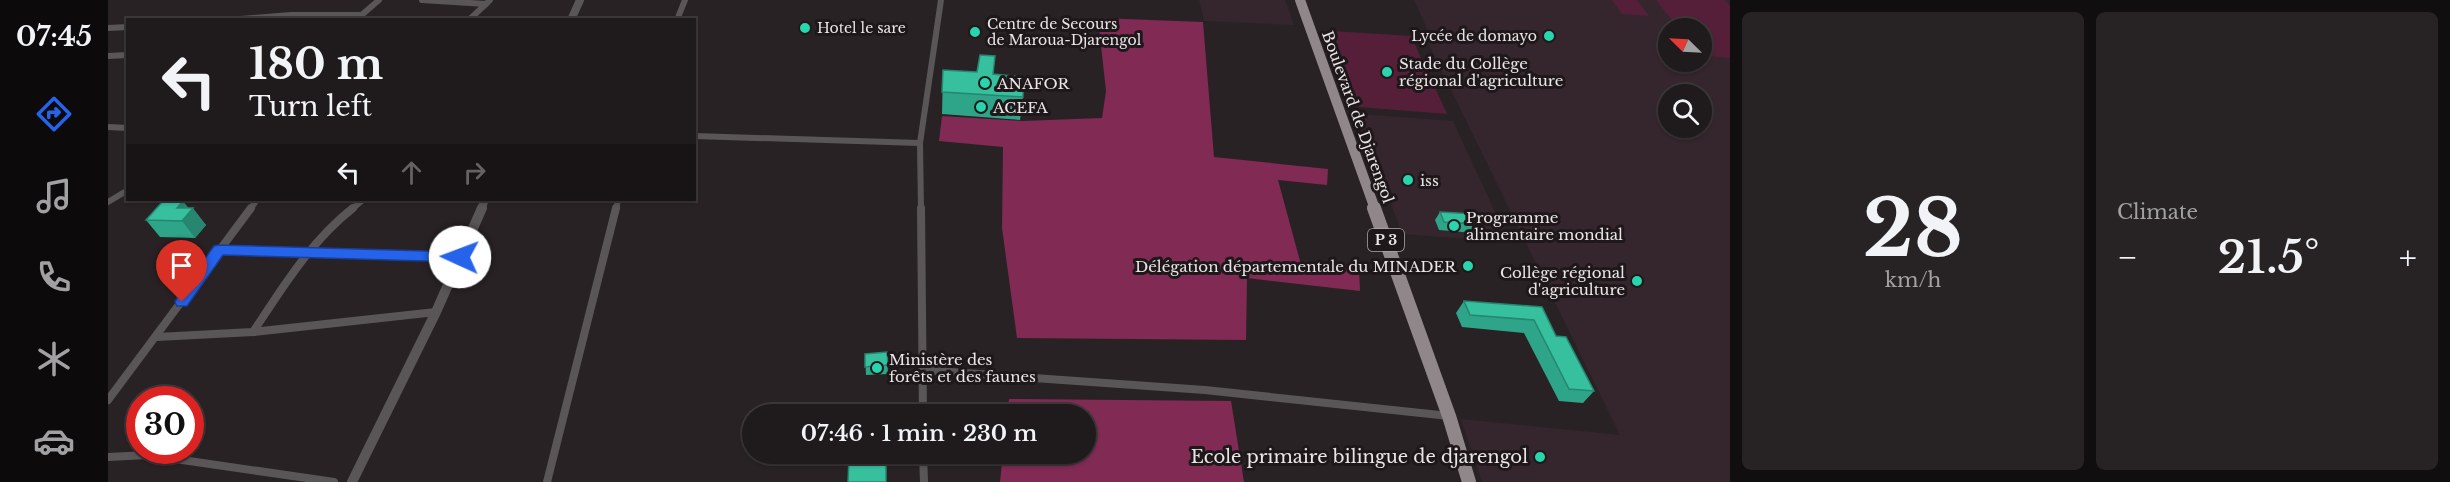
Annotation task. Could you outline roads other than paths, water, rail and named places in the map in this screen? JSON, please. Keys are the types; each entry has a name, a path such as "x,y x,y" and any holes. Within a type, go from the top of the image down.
{"main road":[{"name":"Boulevard de Djarengol","path":"1300,0 1449,416 1469,482"}],"street":[{"path":"264,18 360,18 379,0"},
{"path":"422,0 488,2"},
{"path":"572,18 580,0"},
{"path":"678,18 685,0"},
{"path":"923,404 921,142 941,0"},
{"path":"471,18 488,2"},
{"path":"108,28 126,27"},
{"path":"108,56 126,55"},
{"path":"108,127 126,128"},
{"path":"696,136 921,142"},
{"path":"108,202 126,191"},
{"path":"108,399 157,337 256,201"},
{"path":"253,332 307,252 333,224 362,201"},
{"path":"352,482 435,312 485,201"},
{"path":"547,482 618,201"},
{"path":"219,250 460,257"},
{"path":"157,337 253,332 435,312"},
{"path":"922,369 1205,390 1449,416"},
{"path":"108,457 148,455 334,482"},
{"path":"923,464 924,482"}],"place":[{"name":"Hotel le sare","path":"805,28"},
{"name":"Centre de Secours de Maroua-Djarengol","path":"975,32"},
{"name":"Lycée de domayo","path":"1549,36"},
{"name":"Stade du Collège régional d'agriculture","path":"1387,72"},
{"name":"ANAFOR","path":"985,83"},
{"name":"ACEFA","path":"981,107"},
{"name":"iss","path":"1408,180"},
{"name":"Programme alimentaire mondial","path":"1454,226"},
{"name":"Délégation départementale du MINADER","path":"1468,266"},
{"name":"Collège régional d'agriculture","path":"1637,281"},
{"name":"Ministère des forêts et des faunes","path":"877,368"},
{"name":"Ecole primaire bilingue de djarengol","path":"1540,457"}]}
